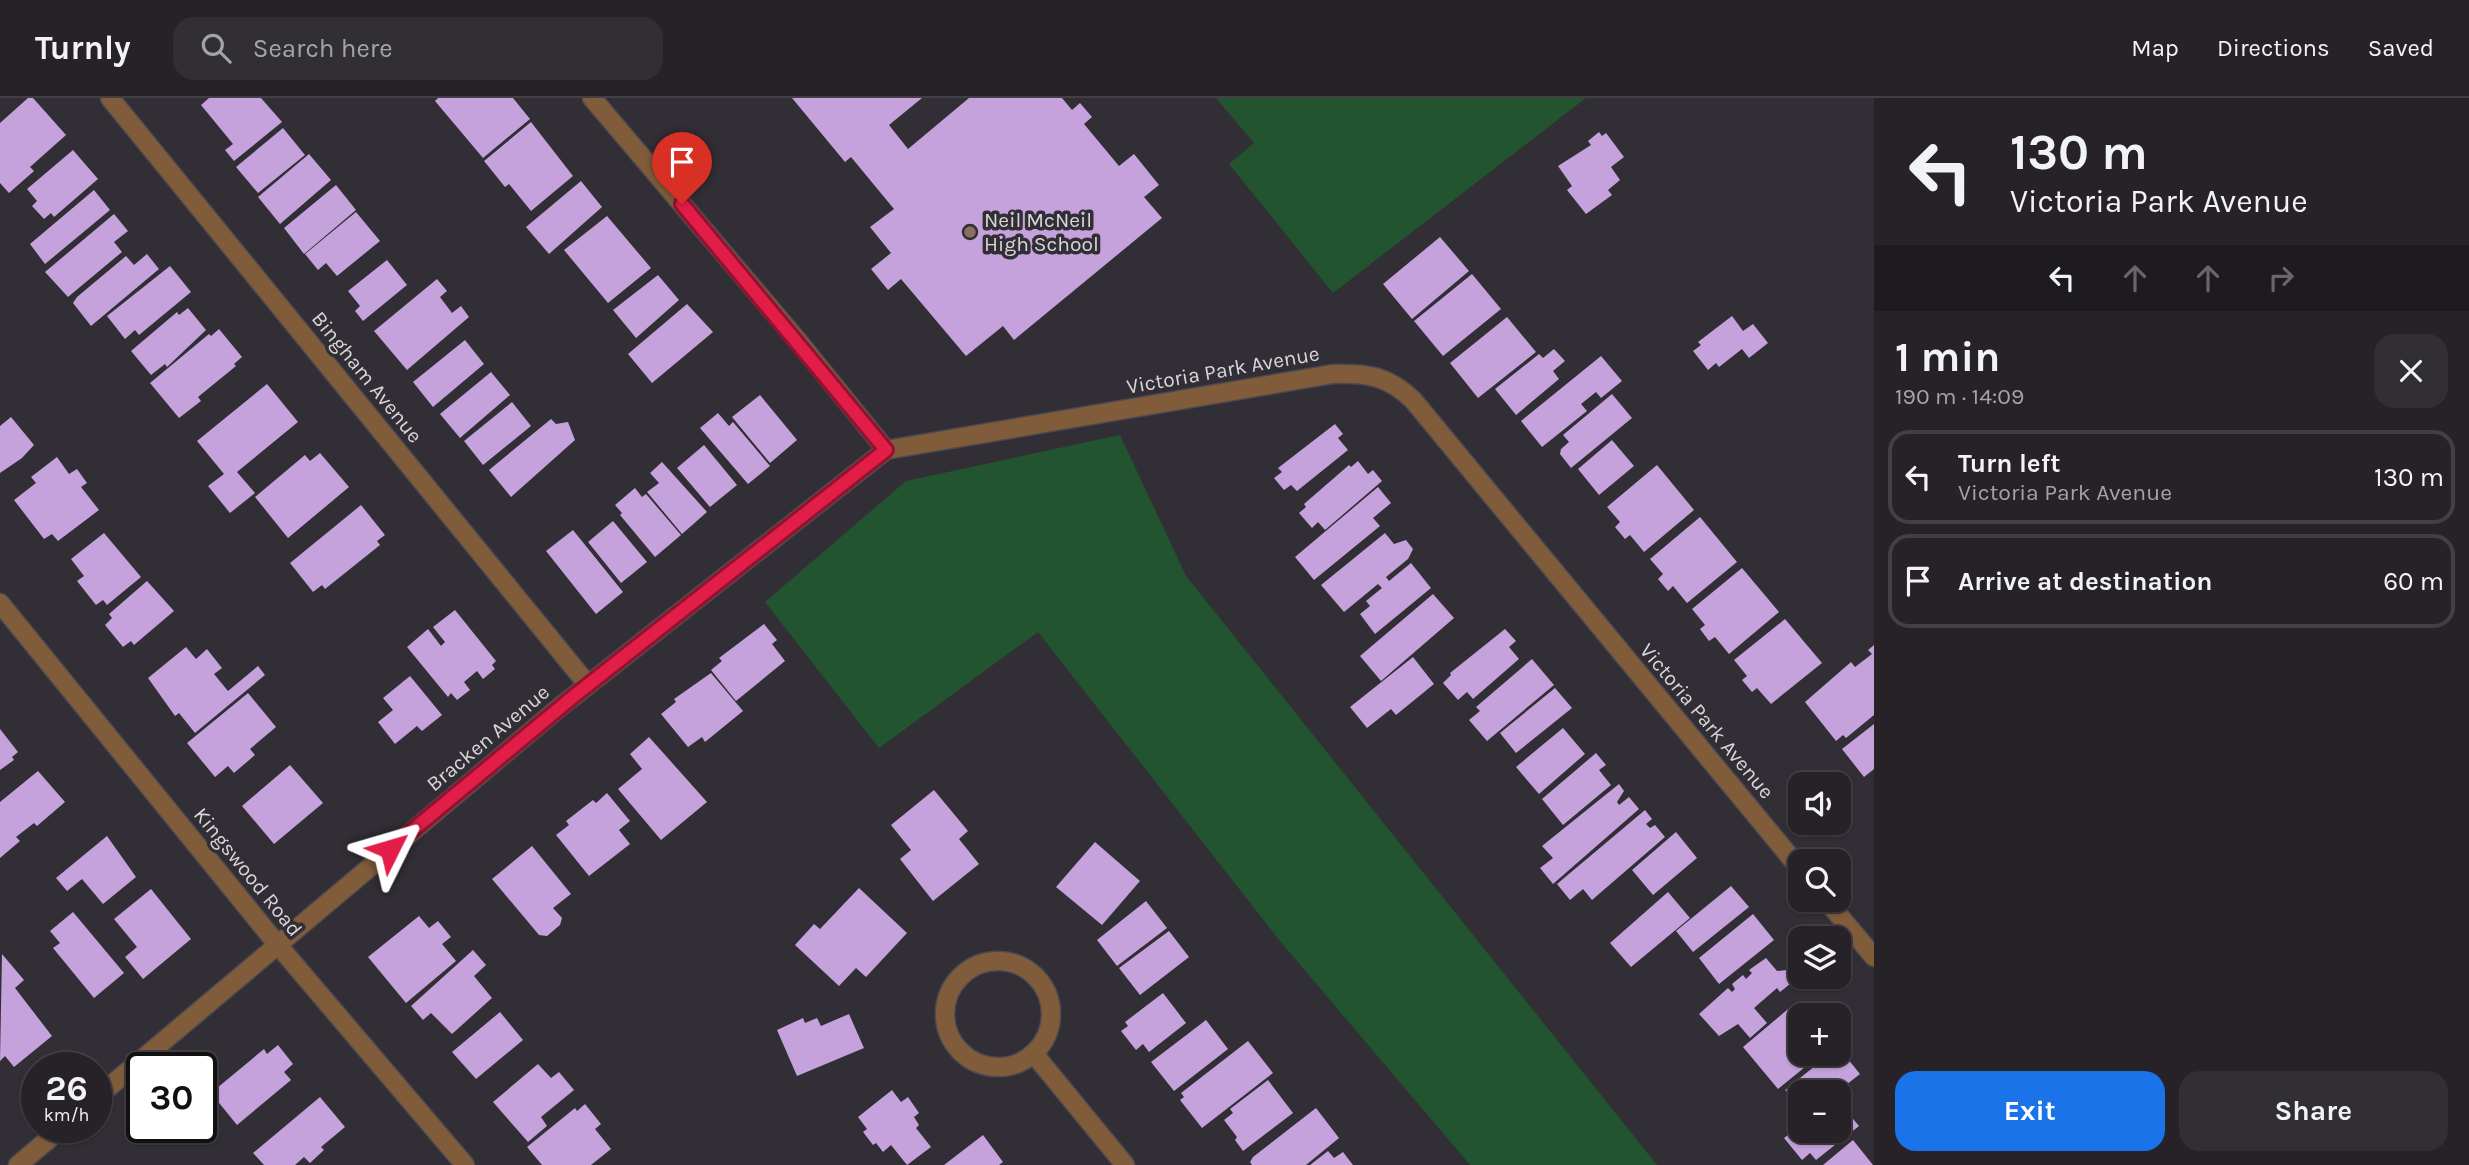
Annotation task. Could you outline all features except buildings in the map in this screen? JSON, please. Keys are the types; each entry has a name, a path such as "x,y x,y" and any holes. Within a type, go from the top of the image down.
{"street":[{"name":"Bingham Avenue","path":"110,98 588,685"},
{"path":"592,98 798,341 886,450"},
{"name":"Victoria Park Avenue","path":"886,450 1333,374 1371,376 1395,383 1487,489 1788,854"},
{"name":"Bracken Avenue","path":"112,1084 588,685 886,450"},
{"name":"Kingswood Road","path":"0,603 277,944 465,1165"},
{"path":"1836,912 1874,957"},
{"path":"999,960 1024,966 1043,983 1052,1008 1049,1033 1034,1054 1010,1066 984,1066 962,1054 947,1032 945,1006 954,982 974,965 999,960"},
{"path":"1034,1054 1125,1165"},
{"path":"18,1165 43,1143"}],"green space":[{"path":"1216,98 1586,98 1333,293 1229,164 1254,143"},
{"path":"1120,435 1186,576 1657,1165 1470,1165 1280,941 1038,632 879,748 765,602 906,481"}],"place":[{"name":"Neil McNeil High School","path":"970,232"}],"route":[{"path":"390,849 574,696 886,450 682,204"}]}
